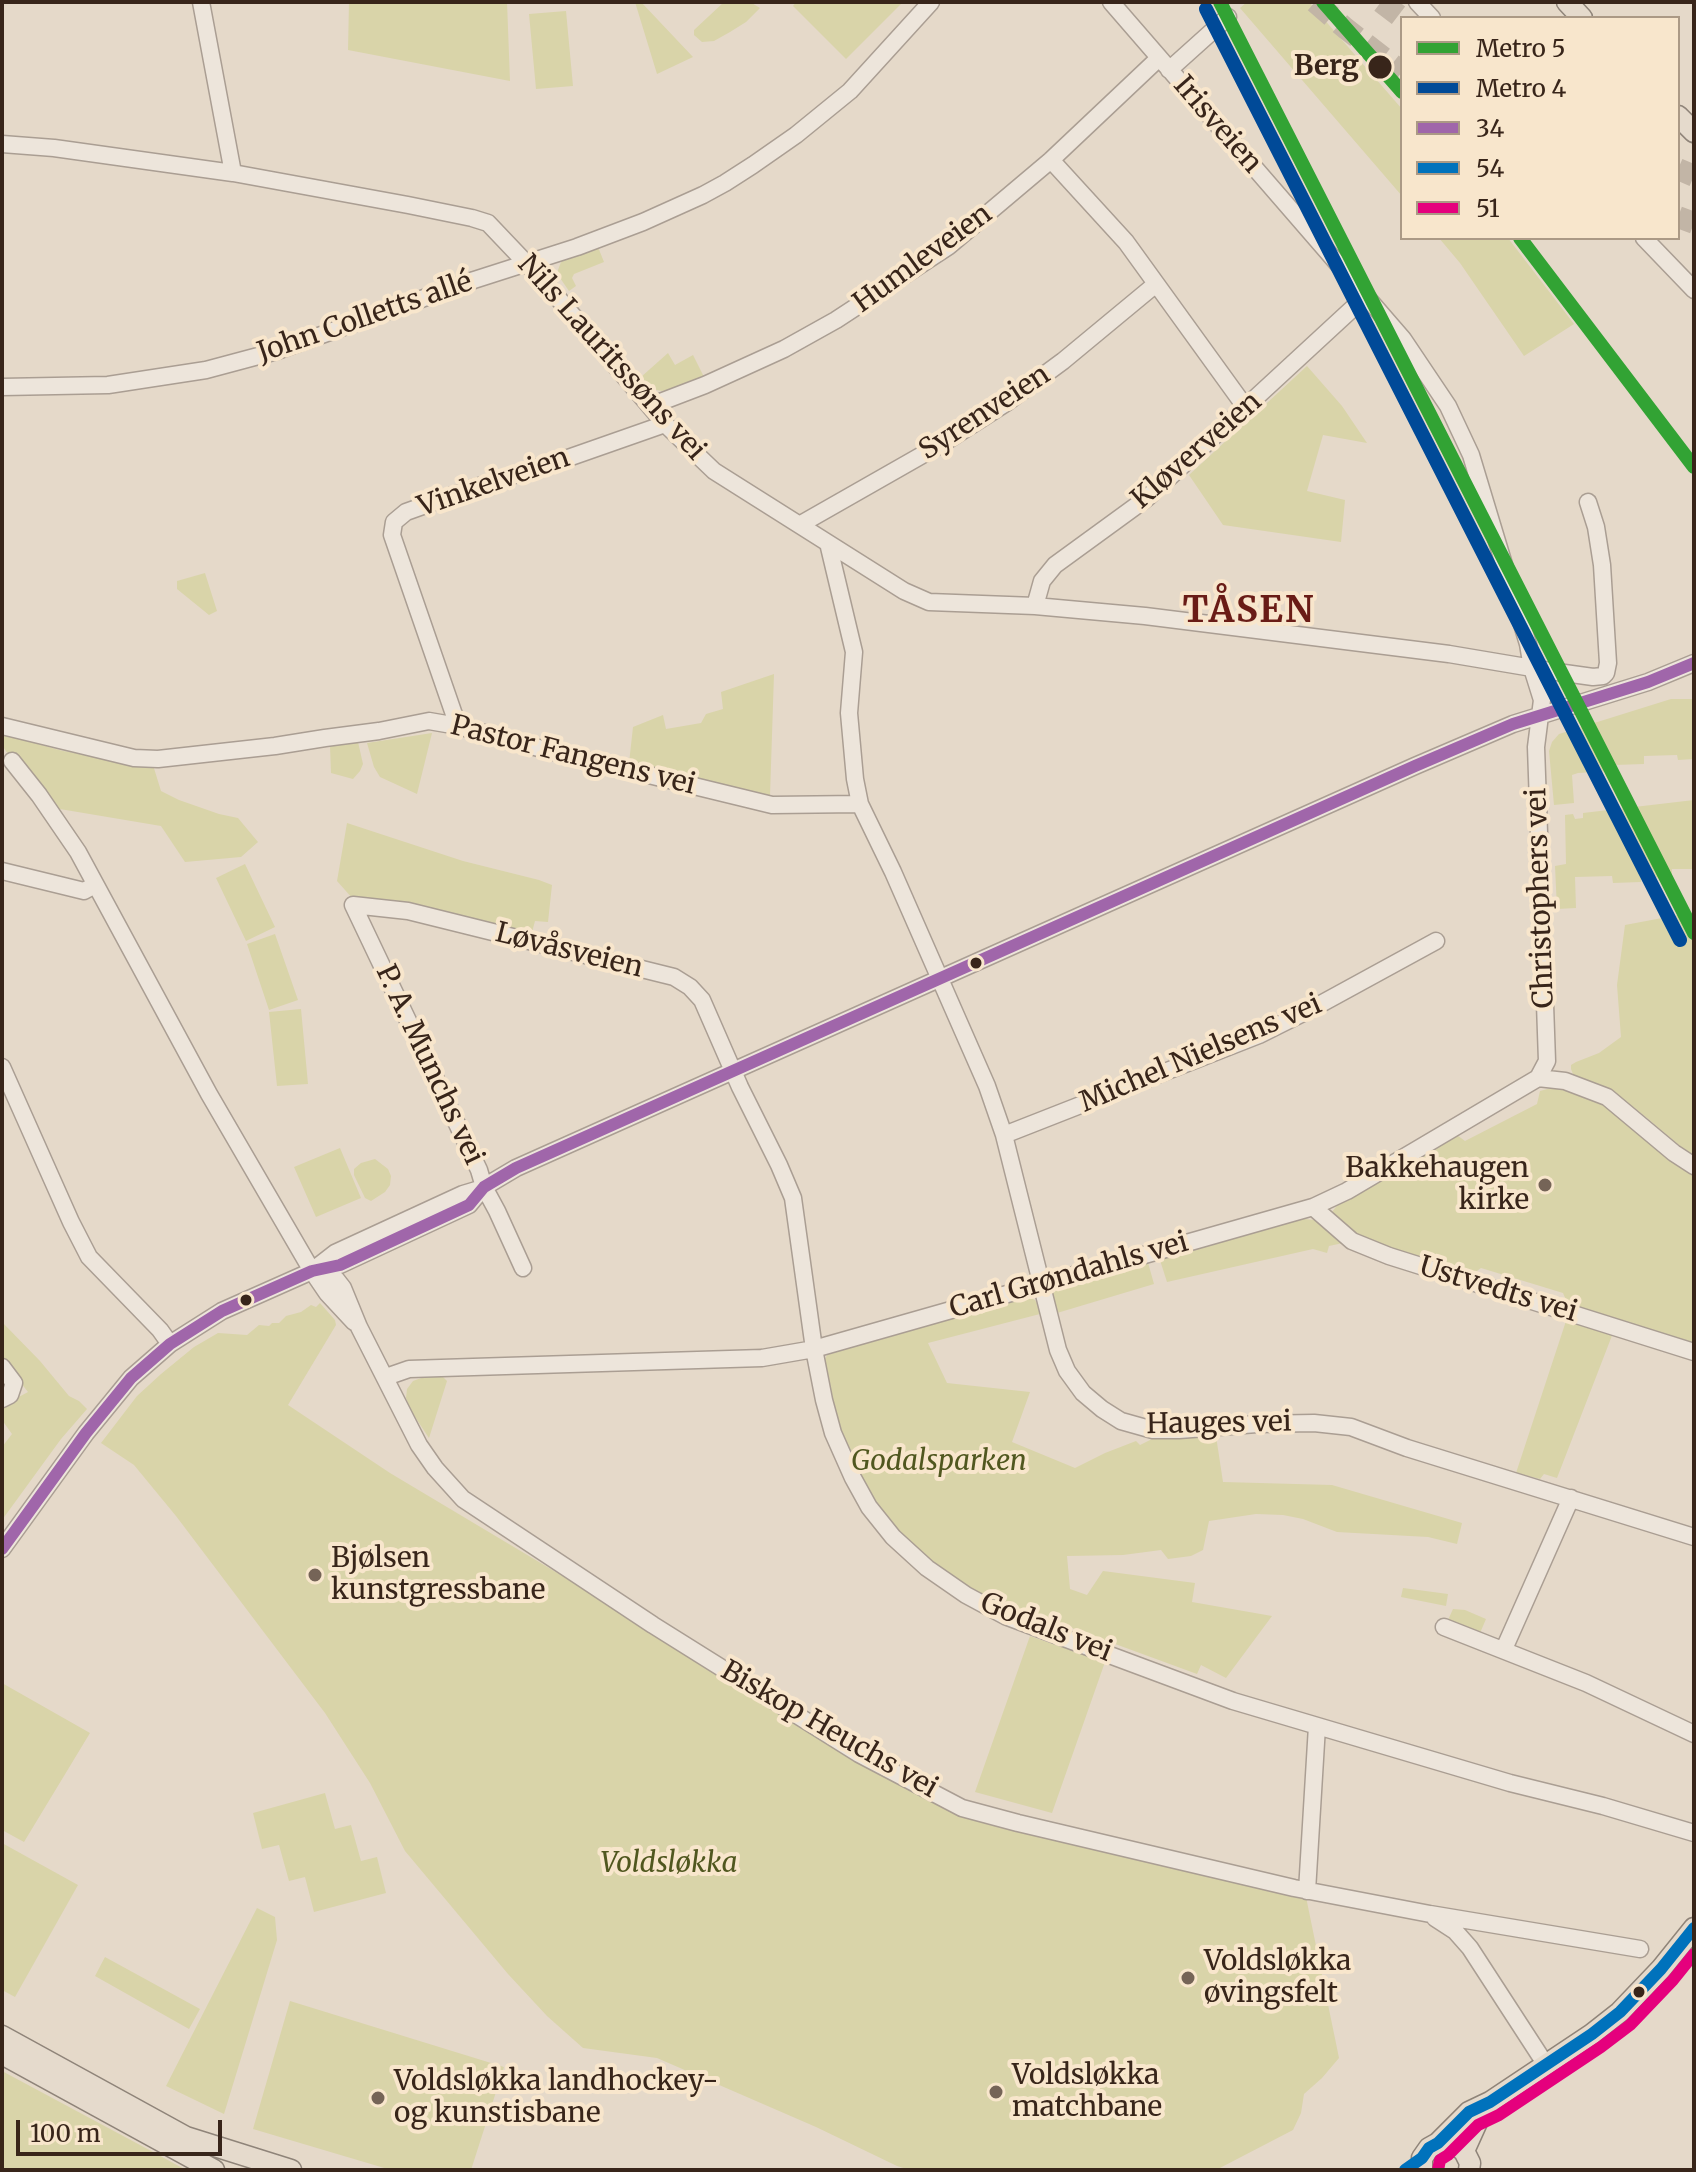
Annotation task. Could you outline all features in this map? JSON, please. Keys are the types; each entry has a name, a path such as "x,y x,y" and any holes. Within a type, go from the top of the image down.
{"main road":[{"path":"1405,2170 1422,2164 1429,2148 1469,2112 1490,2102 1592,2034 1627,2005 1694,1928"},
{"path":"2,2036 186,2137 291,2170"},
{"path":"2,2054 214,2170"},
{"path":"1467,2159 1478,2120 1490,2102"},
{"path":"1438,2143 1452,2143 1467,2159"}],"street":[{"path":"201,2 233,173"},
{"name":"John Colletts allé","path":"2,387 108,385 206,370 277,351 653,218 703,195 753,165 817,118 850,91 931,2"},
{"name":"Irisveien","path":"1111,2 1366,296 1421,364 1448,406 1471,455 1528,644 1542,700 1539,716"},
{"name":"Humleveien","path":"650,406 784,349 836,320 949,246 1164,64 1228,17"},
{"name":"Nils Lauritssøns vei","path":"2,144 54,148 233,173 482,221 498,232 665,424 714,471 904,591 929,602 1035,606 1145,616 1603,676 1608,663 1602,565 1588,502"},
{"path":"1051,160 1126,242 1246,408"},
{"path":"1646,240 1694,290"},
{"name":"Syrenveien","path":"801,524 945,442 1006,403 1063,361 1156,284"},
{"name":"Kløverveien","path":"1035,606 1042,581 1055,565 1147,498 1366,296"},
{"name":"Vinkelveien","path":"458,726 392,535 394,522 406,512 665,424"},
{"name":"Hauges vei","path":"828,543 854,652 849,713 860,804 987,1086 1004,1135 1058,1350 1067,1371 1083,1393 1121,1421 1153,1430 1314,1423 1351,1427 1407,1448 1694,1537"},
{"path":"2,1549 131,1378 170,1344 222,1311 312,1271 335,1253 484,1187 516,1168 1466,744 1513,724 1648,682 1694,663"},
{"name":"Christophers vei","path":"1538,1078 1547,1061 1536,747 1539,716"},
{"name":"Pastor Fangens vei","path":"2,726 134,758 158,759 275,746 429,721 772,805 860,804"},
{"path":"12,761 78,852 209,1094 312,1271"},
{"path":"2,871 84,891 95,885"},
{"name":"Løvåsveien","path":"353,905 408,911 674,977 690,987 702,1000 733,1070"},
{"name":"P. A. Munchs vei","path":"353,905 523,1268"},
{"name":"Michel Nielsens vei","path":"1004,1135 1259,1035 1436,941"},
{"path":"2,1067 89,1257 170,1344"},
{"name":"Godals vei","path":"733,1070 793,1198 814,1349 833,1433 869,1507 893,1537 927,1568 966,1595 1005,1616 1233,1701 1510,1783 1694,1833"},
{"path":"1538,1078 1565,1081 1607,1097 1694,1166"},
{"name":"Carl Grøndahls vei","path":"386,1377 409,1369 762,1358 814,1349 1313,1207 1347,1191 1538,1078"},
{"name":"Ustvedts vei","path":"1313,1207 1352,1241 1389,1256 1694,1352"},
{"name":"Biskop Heuchs vei","path":"312,1271 336,1279 343,1288 359,1327 419,1445 463,1499 653,1625 859,1754 962,1808 1307,1891 1640,1949"},
{"path":"2,1399 10,1395 14,1388 7,1372"},
{"path":"1504,1649 1571,1498"},
{"path":"1444,1627 1586,1683 1694,1734"},
{"path":"1307,1891 1317,1726"},
{"name":"Biskop Heuchs vei","path":"1430,1914 1455,1931 1470,1948 1546,2065"},
{"path":"1467,2159 1486,2170"}],"green space":[{"path":"349,2 507,2 510,81 348,50"},
{"path":"635,2 641,2 693,57 657,74"},
{"path":"724,2 750,2 760,8 730,32 714,41 702,42 694,35 694,30"},
{"path":"796,2 903,2 846,59 793,6"},
{"path":"1247,2 1309,2 1400,107 1400,194 1240,8"},
{"path":"566,11 573,86 536,89 529,14"},
{"path":"1441,240 1510,240 1574,324 1524,356"},
{"path":"598,247 604,262 574,274 572,278 576,286 569,291 558,275 561,262"},
{"path":"668,353 675,365 693,355 704,377 676,388 662,391 651,389 641,377"},
{"path":"1307,366 1342,406 1367,443 1323,435 1307,491 1345,500 1341,542 1223,525 1189,475"},
{"path":"205,573 217,611 209,615 177,589 177,581"},
{"path":"774,674 770,796 629,763 633,727 663,715 666,729 701,723 706,714 723,709 721,692"},
{"path":"1671,699 1694,699 1694,759 1678,760 1677,755 1644,756 1644,764 1614,765 1614,771 1578,773 1572,775 1574,803 1554,805 1549,751 1559,734"},
{"path":"432,733 417,794 380,777 367,743"},
{"path":"2,734 63,751 153,765 161,791 179,800 238,818 258,842 241,857 185,862 161,826 42,806 2,745"},
{"path":"358,742 363,764 360,771 353,779 331,773 330,746"},
{"path":"1694,800 1694,869 1672,869 1672,877 1641,878 1641,882 1613,883 1612,876 1575,877 1576,908 1557,909 1555,866 1566,864 1565,815 1573,814 1575,819 1583,818 1583,813"},
{"path":"347,823 463,861 552,885 548,922 535,921 531,936 353,899 337,881"},
{"path":"245,864 275,927 246,941 216,878"},
{"path":"1694,912 1693,1157 1620,1097 1573,1074 1571,1065 1599,1053 1621,1037 1617,985 1625,925"},
{"path":"275,934 298,1000 269,1010 247,944"},
{"path":"301,1009 308,1084 277,1086 269,1012"},
{"path":"1551,1088 1583,1093 1612,1105 1694,1168 1694,1345 1569,1307 1563,1293 1481,1268 1470,1276 1357,1237 1333,1217 1332,1212 1339,1203 1457,1135 1465,1141 1537,1104 1540,1091"},
{"path":"340,1148 361,1198 316,1217 294,1167"},
{"path":"375,1159 388,1169 391,1176 385,1192 371,1201 365,1198 354,1169 361,1163"},
{"path":"1296,1218 1314,1220 1343,1243 1329,1246 1327,1253 1313,1249 1167,1282 1158,1254"},
{"path":"1147,1259 1154,1284 1057,1313 1051,1295 1057,1286"},
{"name":"Godalsparken","path":"1027,1296 1035,1300 1040,1314 928,1343 947,1383 1030,1392 1012,1442 1075,1468 1136,1441 1140,1445 1152,1439 1216,1436 1223,1482 1332,1485 1462,1523 1457,1544 1428,1537 1337,1532 1303,1519 1256,1514 1209,1521 1203,1550 1191,1556 1168,1559 1161,1550 1123,1555 1067,1556 1070,1589 1087,1595 1103,1571 1195,1583 1192,1602 1272,1616 1226,1678 1201,1665 1197,1674 1058,1623 1055,1628 972,1591 934,1567 904,1538 878,1506 842,1441 823,1363 829,1351"},
{"name":"Voldsløkka","path":"320,1303 336,1325 288,1405 390,1473 842,1743 963,1806 1306,1897 1339,2058 1304,2094 1301,2113 1293,2130 1216,2170 910,2170 657,2058 583,2048 547,2016 508,1974 405,1851 370,1783 325,1713 134,1465 101,1443 137,1396 194,1347 218,1333 247,1335 259,1325 279,1323 286,1316"},
{"path":"1567,1318 1613,1333 1557,1478 1544,1474 1540,1479 1516,1473"},
{"path":"2,1322 69,1396 87,1409 61,1439 2,1520 2,1447 12,1434 2,1420 2,1406 28,1392 2,1359"},
{"path":"424,1377 443,1377 447,1381 429,1438 406,1398 407,1389 413,1381"},
{"path":"1403,1588 1448,1594 1446,1606 1401,1597"},
{"path":"1453,1609 1465,1610 1486,1619 1480,1633 1448,1620"},
{"path":"1030,1636 1105,1662 1052,1813 975,1792"},
{"path":"2,1683 90,1733 24,1842 2,1830"},
{"path":"325,1793 335,1829 351,1825 361,1861 377,1857 386,1893 314,1912 305,1877 289,1881 279,1845 262,1849 253,1813"},
{"path":"2,1843 78,1885 15,1997 2,1990"},
{"path":"257,1908 275,1917 277,1940 224,2114 166,2086"},
{"path":"105,1957 200,2009 189,2029 95,1976"},
{"name":"Voldsløkka landhockey- og kunstisbane","path":"290,2001 504,2067 471,2170 391,2170 253,2129"},
{"path":"2,2071 153,2152 186,2170 2,2170"}],"tunnel":[{"path":"1315,2 1400,70"},
{"path":"1381,2 1400,16"},
{"path":"1680,170 1694,176"},
{"path":"1680,218 1694,223"}],"metro line":[{"name":"5","path":"1220,2 1694,933"},
{"name":"5","path":"1323,2 1400,90"},
{"name":"4","path":"1206,9 1680,940"},
{"name":"5","path":"1522,240 1694,467"}],"transit line":[{"name":"34","path":"2,1549 86,1433 131,1378 170,1344 222,1311 312,1271 340,1265 469,1205 484,1187 516,1168 1415,766 1513,724 1648,682 1694,663"},
{"name":"54","path":"1405,2170 1422,2158 1469,2112 1490,2102 1620,2012 1694,1928"},
{"name":"51","path":"1438,2170 1440,2160 1478,2125 1499,2115 1630,2025 1694,1954"}],"place":[{"name":"Berg","path":"1380,67"},
{"name":"Bakkehaugen kirke","path":"1545,1185"},
{"name":"Bjølsen kunstgressbane","path":"315,1575"},
{"name":"Voldsløkka øvingsfelt","path":"1188,1978"},
{"name":"Voldsløkka matchbane","path":"996,2092"},
{"name":"Voldsløkka landhockey- og kunstisbane","path":"378,2098"}],"district":[{"name":"TÅSEN","path":"1249,612"}]}
